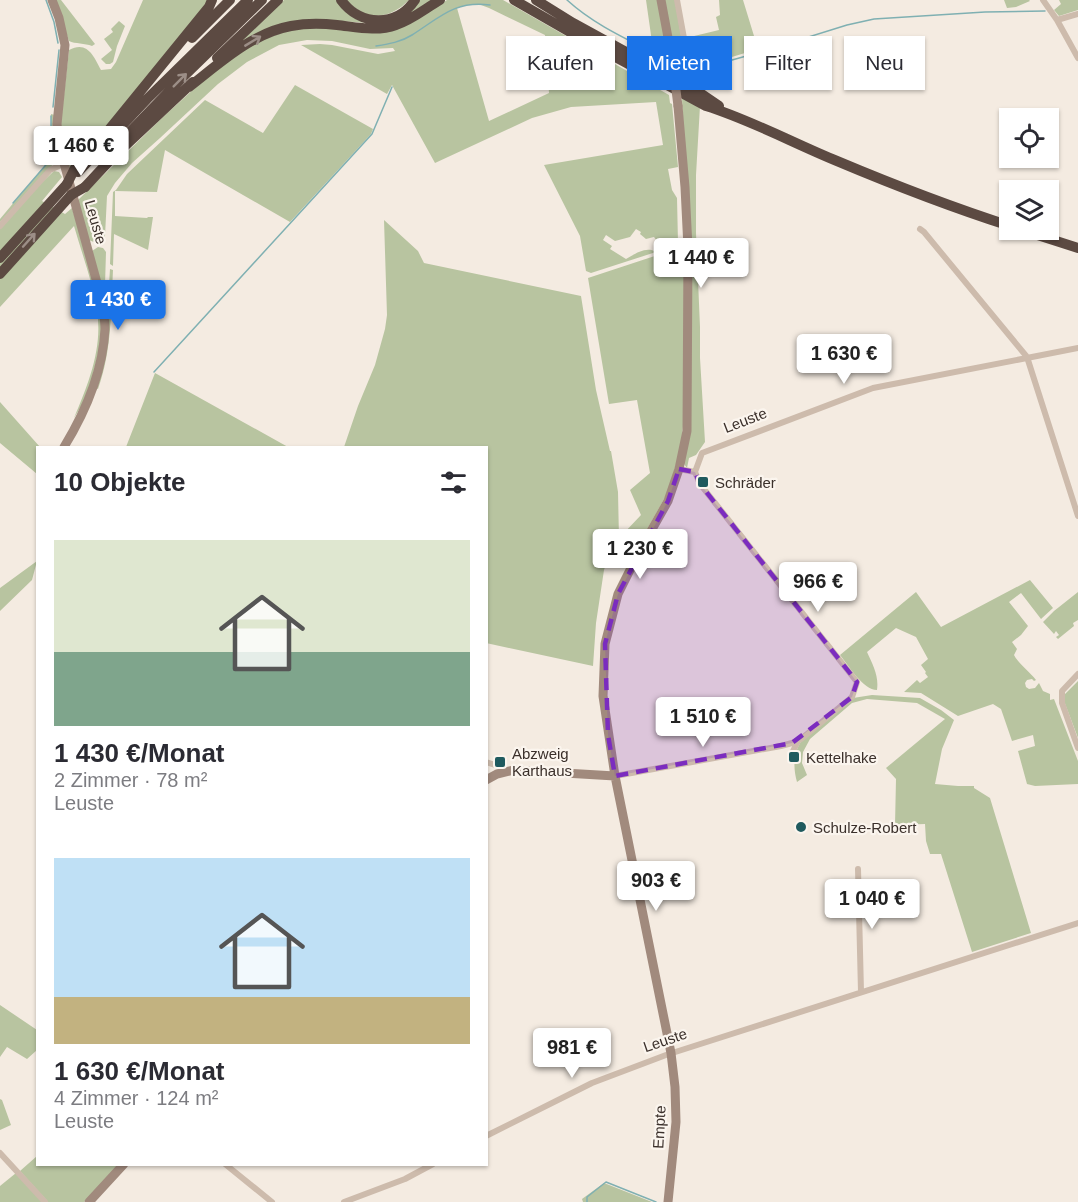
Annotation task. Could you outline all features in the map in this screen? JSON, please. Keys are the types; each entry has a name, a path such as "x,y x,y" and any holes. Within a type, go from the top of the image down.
{"highway":[{"path":"0,258 67,184 209,7 212,0"},
{"path":"154,75 230,0"},
{"path":"76,170 248,0"},
{"path":"83,185 180,80 262,0"},
{"path":"0,274 70,195 189,87 278,0"},
{"path":"341,0 355,14 378,21 404,12 414,0"},
{"path":"189,87 229,56 270,31 305,23 370,29 396,26 440,0"},
{"path":"514,0 706,106 729,113 837,161 956,208 999,222"},
{"path":"536,0 573,23 697,91 729,113"},
{"path":"554,0 573,23"},
{"path":"1053,240 1078,248"}],"main road":[{"name":"Leuste","path":"52,0 65,45 57,124 59,145 102,301 105,327 103,351 89,398 79,423 65,446"},
{"name":"Empte","path":"661,0 672,59 685,187 688,248 687,431 679,469 668,501 618,594 605,644 603,696 615,776 672,1053 676,1122 668,1202"},
{"path":"488,779 505,771 615,776"},
{"path":"89,1202 122,1166"}],"street":[{"path":"677,0 684,36"},
{"path":"1043,0 1078,58"},
{"path":"1057,20 1078,14"},
{"path":"0,226 50,170 63,164"},
{"path":"920,229 1027,357 1078,516"},
{"name":"Leuste","path":"696,472 702,453 706,451 873,388 1078,348"},
{"path":"615,776 798,741 852,697 857,682 700,484 696,472 679,469"},
{"path":"1078,674 1062,691 1062,703 1078,748"},
{"path":"781,746 789,752 792,758 798,741"},
{"path":"488,763 501,767 505,771"},
{"path":"858,869 861,992"},
{"name":"Leuste","path":"488,1135 592,1083 672,1053 1078,923"},
{"path":"0,1153 45,1202"},
{"path":"227,1166 272,1202"},
{"path":"344,1202 405,1179 429,1166"}],"highlighted area":[{"path":"679,469 695,472 700,484 857,682 852,697 792,743 615,776 608,735 605,644 618,594 668,501"}],"green space":[{"path":"55,0 61,0 95,44 92,46 69,41"},
{"path":"143,0 209,0 168,53 69,170 60,130 69,50 75,47 85,48 93,55 101,70 111,69"},
{"path":"284,0 336,0 378,23 418,0 434,0 407,17 385,24 323,20 239,43"},
{"path":"345,0 409,0 395,11 378,16 365,14"},
{"path":"447,0 503,0 566,36 545,36 481,5 466,5 457,8 489,121 549,93 549,90 615,90 615,64 627,71 627,90 660,90 669,95 672,104 678,167 668,169 672,190 677,198 678,243 663,249 654,237 646,239 636,229 630,237 615,241 606,235 603,240 612,246 610,249 626,259 644,250 656,252 591,273 586,271 580,236 544,165 663,145 656,102 571,107 532,118 435,163 392,85 387,94 301,45 332,45 378,54 395,51 393,48 370,49 332,41 307,40 279,45 247,62 218,84 132,163 115,183 107,196 105,236 102,241 96,243 89,240 78,200 218,67 253,43 295,28 412,22"},
{"path":"646,0 658,0 665,36 651,36"},
{"path":"664,0 675,0 681,36 671,36"},
{"path":"719,0 743,0 754,36 744,36 744,53 732,57 732,36 694,36 719,30 716,17 720,15"},
{"path":"1004,0 1029,0 1030,1 1007,8"},
{"path":"1059,0 1078,0 1078,10 1059,16 1054,10 1061,4"},
{"path":"119,21 125,26 113,62 106,64 101,59 112,50 104,39 113,32 111,29"},
{"path":"295,85 373,129 371,134 290,222 165,150 157,192 115,191 115,216 153,217 148,250 114,234 113,266 110,264 113,192 127,174 205,100 263,133"},
{"path":"682,96 700,106 696,175 696,233 705,442 696,455 689,458 687,468 684,464 689,434"},
{"path":"51,114 55,115 57,160 0,222 0,219 51,158"},
{"path":"54,171 59,172 62,177 42,201 65,214 72,208 99,297 102,338 88,395 74,418 93,366 98,325 93,290 74,226 0,307 0,229"},
{"path":"384,220 418,251 424,263 581,296 596,390 611,451 618,492 619,539 611,550 604,570 596,623 593,666 488,643 488,446 344,446 375,365 387,315"},
{"path":"98,247 103,248 106,252 105,285 109,285 110,269 113,270 108,345 98,389 95,388 105,354 92,251"},
{"path":"677,247 685,255 685,405 681,447 668,492 637,547 634,548 628,545 623,534 641,515 630,490 650,473 637,400 609,404 588,278"},
{"path":"155,373 286,446 126,446"},
{"path":"0,402 39,446 36,446 36,473 0,443"},
{"path":"36,562 32,580 0,611 0,588"},
{"path":"1030,580 1053,608 1041,619 1021,593 1009,602 1028,626 1012,642 1017,649 1014,655 1036,680 1027,680 1026,687 1035,688 1039,683 1043,691 1050,694 1050,700 1054,699 1078,761 1078,784 1035,786 1027,784 1018,751 1035,746 1033,735 1012,741 1001,709 993,704 958,716 921,693 904,692 917,680 920,683 928,677 921,665 928,659 916,637 896,628 867,652 876,675 877,690 862,682 840,655 916,592 941,627"},
{"path":"1078,592 1078,620 1058,639 1056,637 1059,635 1056,631 1054,634 1043,622"},
{"path":"1078,681 1078,738 1064,701 1065,694"},
{"path":"872,695 920,698 954,720 942,749 935,784 974,786 990,798 1031,933 972,952 941,854 930,854 926,841 925,824 895,825 896,779 886,768 945,719 917,703 867,699 852,703 810,739 803,752 802,763 807,775 797,782 795,761 802,740 853,698"},
{"path":"0,1005 36,1029 36,1051 27,1059 7,1047 0,1057"},
{"path":"0,1099 11,1125 0,1130"},
{"path":"36,1157 36,1166 118,1166 84,1202 48,1202 20,1171"},
{"path":"16,1173 43,1202 0,1202 0,1186"},
{"path":"604,1183 652,1202 583,1202 582,1199"}],"waterway":[{"path":"46,0 58,43"},
{"path":"567,0 596,22 627,40"},
{"path":"376,46 408,37 457,8 467,5 490,5"},
{"path":"732,60 874,19 985,12 1045,11"},
{"path":"53,107 59,50"},
{"path":"154,372 372,134 392,87"},
{"path":"13,203 51,159 51,116"},
{"path":"587,1202 587,1197 606,1182 656,1202"}],"place":[{"name":"Schräder","path":"703,482"},
{"name":"Kettelhake","path":"794,757"},
{"name":"Abzweig Karthaus","path":"500,762"},
{"name":"Schulze-Robert","path":"801,827"}]}
